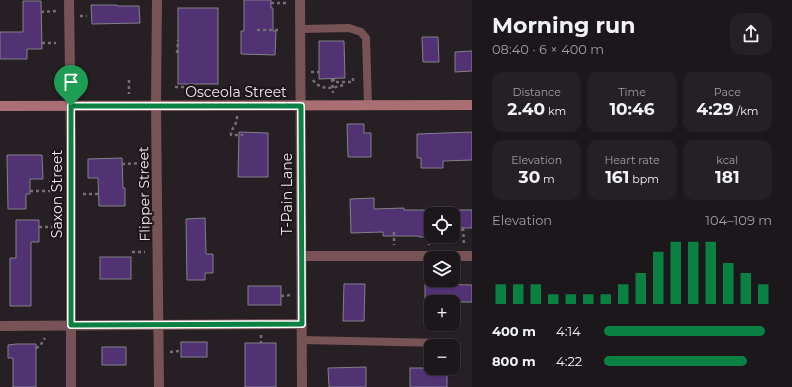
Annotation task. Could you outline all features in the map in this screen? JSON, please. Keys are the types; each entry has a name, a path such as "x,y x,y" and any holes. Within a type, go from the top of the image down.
{"street":[{"name":"Saxon Street","path":"69,0 71,106 71,387"},
{"name":"Flipper Street","path":"157,0 156,106 159,387"},
{"name":"T-Pain Lane","path":"300,1 302,387"},
{"name":"Osceola Street","path":"0,106 472,105"},
{"path":"302,256 472,256"},
{"path":"0,326 302,324"}],"lane":[{"path":"301,29 349,28 361,32 366,38 368,105"},
{"path":"302,340 424,343"}],"path":[{"path":"271,3 300,1"},
{"path":"41,12 56,12"},
{"path":"258,31 280,30"},
{"path":"177,53 178,40"},
{"path":"42,43 56,43"},
{"path":"310,72 316,84 327,88 343,85"},
{"path":"332,93 332,79 336,80 336,82 353,82 353,78"},
{"path":"129,80 129,95"},
{"path":"175,88 198,86 198,94"},
{"path":"236,106 237,123 231,131 231,135 243,135"},
{"path":"122,164 147,163"},
{"path":"30,191 56,191"},
{"path":"71,194 99,194"},
{"path":"39,227 56,226"},
{"path":"132,252 148,252"}],"building":[{"path":"244,0 271,0 271,8 273,8 273,31 276,31 275,55 241,54 241,31 244,31"},
{"path":"23,1 41,1 42,49 27,49 27,59 0,59 0,32 23,32"},
{"path":"91,5 139,6 140,23 92,24"},
{"path":"178,8 218,8 218,84 178,84"},
{"path":"422,37 438,37 439,62 423,62"},
{"path":"319,41 344,41 345,78 319,79"},
{"path":"472,51 472,71 455,72 455,52"},
{"path":"347,124 364,124 364,133 371,133 371,157 348,157"},
{"path":"239,132 268,133 268,177 238,177"},
{"path":"472,132 472,160 443,161 443,168 421,168 421,158 417,158 417,134"},
{"path":"7,155 42,155 43,179 30,179 30,194 26,194 26,209 8,209"},
{"path":"122,158 125,206 99,206 98,178 88,178 88,159"},
{"path":"374,198 374,209 404,208 404,210 424,210 424,237 383,236 383,232 351,233 350,199"},
{"path":"460,210 472,210 472,228 460,228"},
{"path":"205,218 206,254 213,254 213,273 205,273 205,280 187,280 186,219"},
{"path":"16,220 39,220 39,242 31,242 31,306 10,306 10,258 16,258"},
{"path":"100,257 131,257 131,279 100,279"},
{"path":"344,284 365,284 364,321 343,321"},
{"path":"460,285 472,285 472,302 460,302 460,295 425,295 425,287 460,287"},
{"path":"248,286 281,286 281,305 248,305"},
{"path":"181,342 207,342 207,357 181,357"},
{"path":"245,343 276,343 276,387 245,387"},
{"path":"36,344 36,387 13,387 13,358 8,358 8,345"},
{"path":"102,347 126,347 126,365 102,365"},
{"path":"366,367 366,387 329,387 328,368"},
{"path":"410,368 424,368 424,375 447,375 447,387 410,387"}],"route":[{"path":"71,106 301,106 302,324 71,325 71,106"}]}
